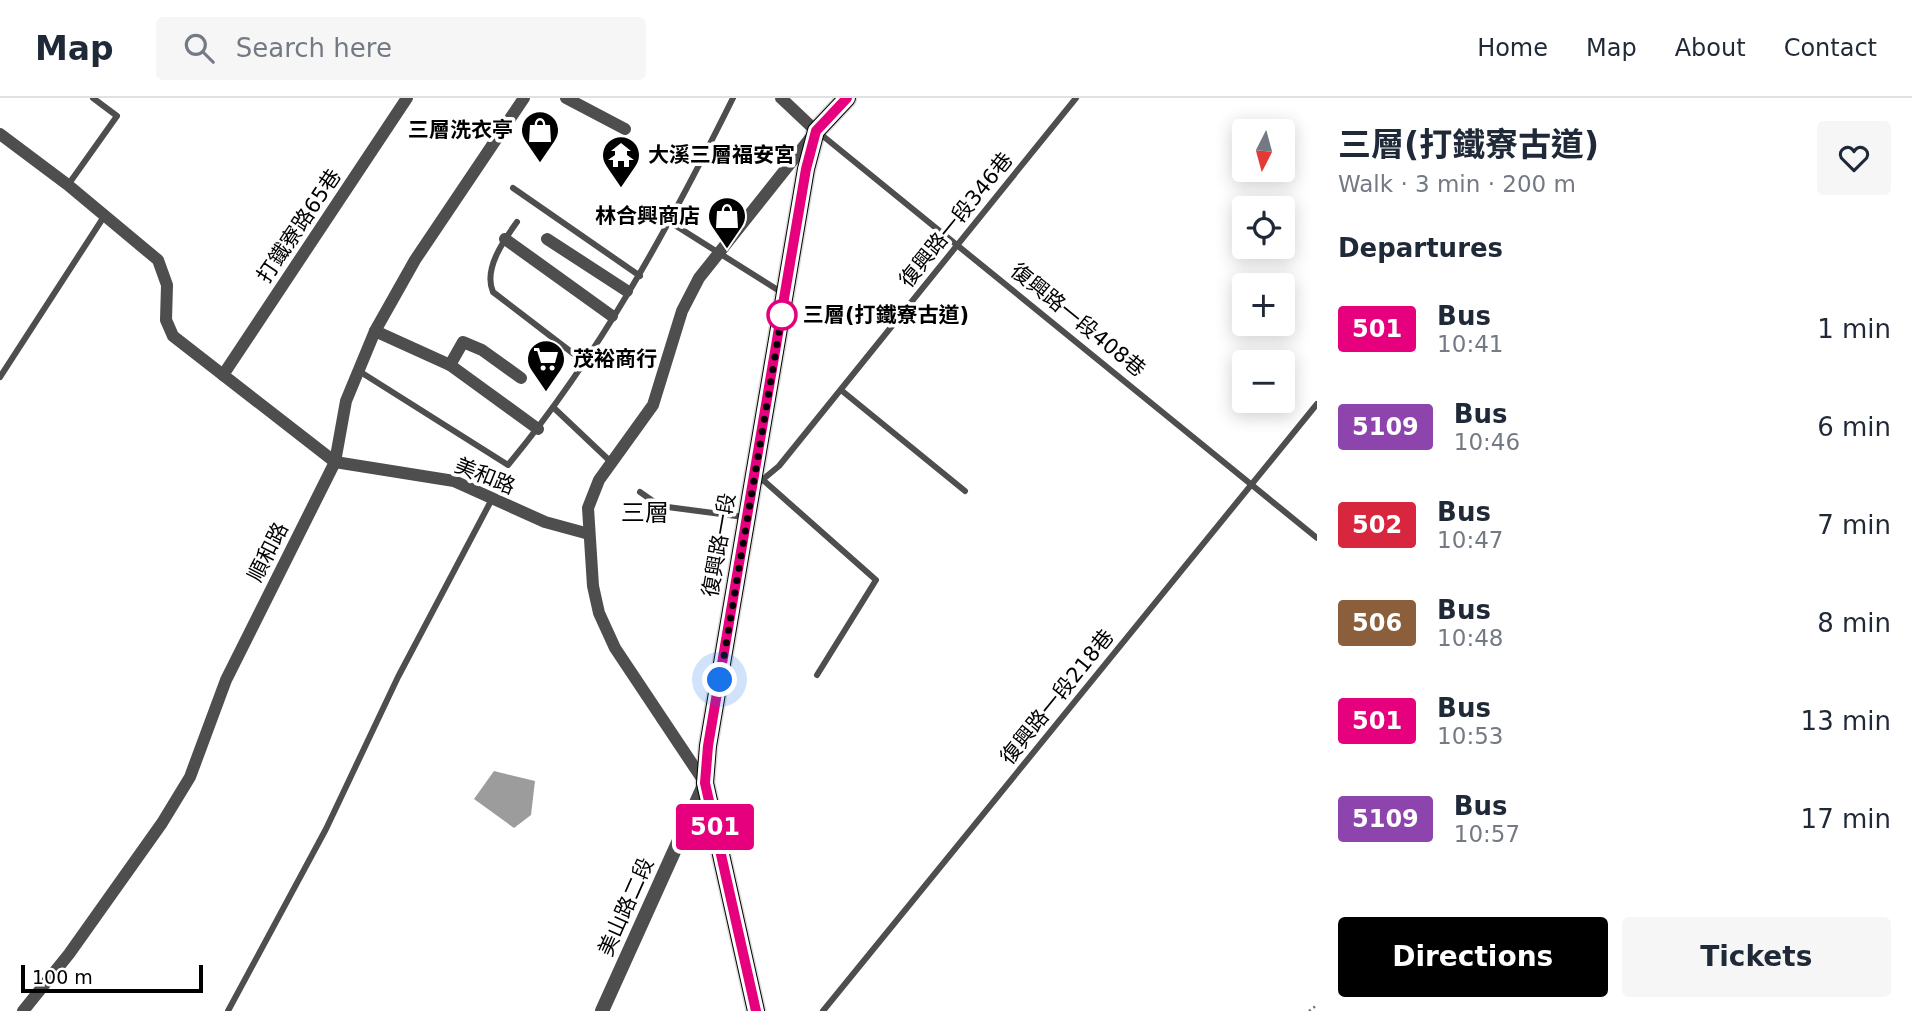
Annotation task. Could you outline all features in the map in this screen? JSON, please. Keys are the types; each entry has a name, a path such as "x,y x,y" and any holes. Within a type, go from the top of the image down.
{"main road":[{"name":"復興路一段","path":"756,1011 705,783 708,746 746,517 757,484 806,169 816,131 847,98"}],"street":[{"name":"打鐵寮路65巷","path":"223,375 407,98"},
{"name":"順和路","path":"23,1011 69,954 162,823 190,777 226,680 335,462 346,401 375,331 415,260 524,98"},
{"path":"566,98 625,129"},
{"path":"705,783 615,648 599,613 593,586 587,520 593,491 653,405 682,312 699,278 816,131 781,98"},
{"name":"美和路","path":"0,135 68,185 158,260 167,285 169,330 335,462 454,481 545,523 589,534"},
{"path":"505,239 612,316"},
{"path":"547,240 627,291"},
{"path":"375,331 450,365 538,429"},
{"path":"450,365 463,342 482,350 521,378"},
{"name":"美山路二段","path":"602,1011 705,783"}],"lane":[{"path":"68,185 117,116 93,98"},
{"path":"357,370 508,465 554,408 627,291 640,276 671,223 733,98"},
{"name":"復興路一段346巷","path":"757,484 779,466 1076,98"},
{"name":"復興路一段408巷","path":"816,131 1317,538"},
{"path":"513,188 640,276"},
{"path":"646,207 786,295"},
{"path":"0,377 105,215"},
{"path":"517,222 505,239 491,271 493,292 583,361"},
{"path":"841,390 965,491"},
{"name":"復興路一段218巷","path":"823,1011 1317,404"},
{"path":"554,408 611,462"},
{"path":"757,484 876,580 817,675"},
{"path":"639,492 660,506 746,517"},
{"path":"228,1011 326,829 398,677 492,499"}],"path":[{"path":"1309,1011 1317,1005"}],"shaded area":[{"path":"494,771 535,781 531,815 514,828 474,799"}],"bus line":[{"name":"501","path":"756,1011 705,783 708,746 806,169 816,131 847,98"}],"place":[{"name":"三層洗衣亭","path":"540,164"},
{"name":"大溪三層福安宮","path":"621,189"},
{"name":"林合興商店","path":"727,250"},
{"name":"三層(打鐵寮古道)","path":"782,315"},
{"name":"茂裕商行","path":"546,393"}],"district":[{"name":"三層","path":"645,513"}],"route":[{"path":"720,680 738,558 782,315"}]}
